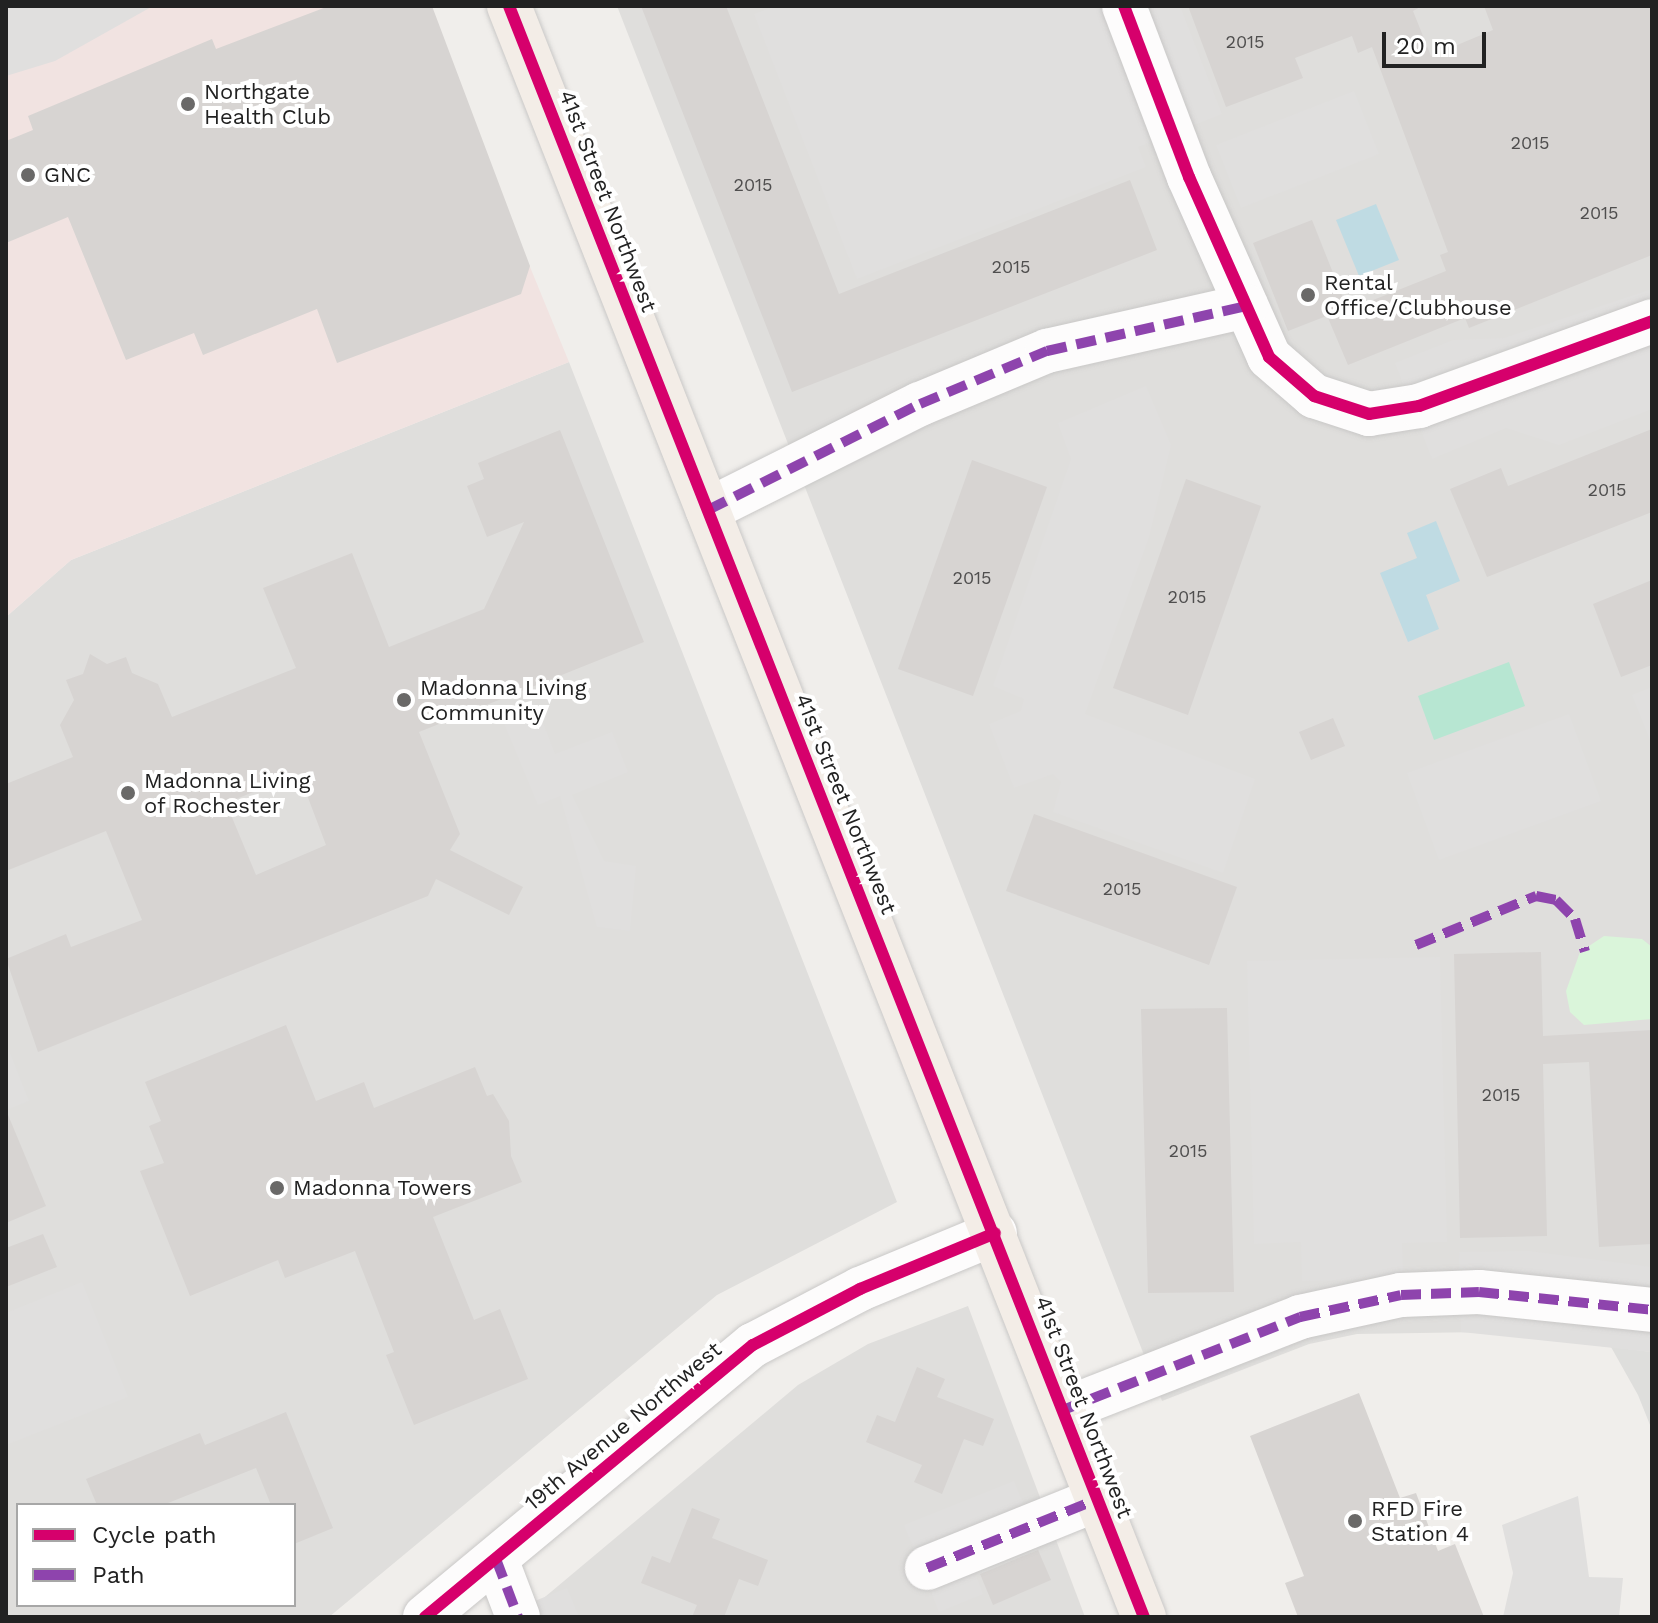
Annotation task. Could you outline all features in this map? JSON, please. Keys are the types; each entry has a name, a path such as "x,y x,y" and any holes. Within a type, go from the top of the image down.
{"main road":[{"name":"41st Street Northwest","path":"509,6 1144,1617"}],"street":[{"path":"1124,6 1246,306 1283,373 1314,396 1369,414 1463,395 1652,321"},
{"path":"708,510 920,404 1034,356 1130,328 1246,306"},
{"name":"19th Avenue Northwest","path":"425,1617 698,1385 753,1345 860,1289 995,1233"},
{"path":"1063,1410 1300,1317 1401,1295 1479,1292 1652,1310"},
{"path":"927,1568 1098,1499"},
{"path":"496,1559 518,1617"}],"shaded area":[{"path":"6,6 423,6 569,362 71,560 6,617"},
{"path":"6,6 153,6 55,61 6,76"},
{"path":"617,6 1652,6 1652,1352 1482,1332 1357,1334 1309,1344 1162,1401"},
{"path":"775,6 1180,6 1222,114 1138,147 1146,167 857,279 754,14"},
{"path":"1354,91 1379,154 1241,208 1216,145"},
{"path":"1652,289 1652,409 1559,445 1506,428 1432,459 1395,363 1453,340 1504,338"},
{"name":"Madonna Living Community","path":"569,362 897,1202 717,1295 329,1617 6,1617 6,617 71,560"},
{"path":"1146,386 1171,445 1149,537 1085,714 1255,779 1223,873 1053,812 1061,782 1053,774 1014,788 989,724 1021,711 1024,699 993,686 1071,459 1058,423"},
{"path":"1652,687 1652,745 1632,695"},
{"path":"535,702 555,754 612,732 628,772 572,795 604,861 636,866 630,931 597,927 560,796 538,805 501,716"},
{"path":"1569,714 1601,801 1439,860 1407,773"},
{"path":"1440,957 1447,1242 1402,1243 1403,1279 1302,1281 1301,1242 1254,1244 1247,961"},
{"path":"6,1043 29,1101 6,1110"},
{"path":"1529,1251 1652,1267 1652,1352 1461,1332 1459,1252"},
{"path":"82,1282 128,1397 6,1445 6,1313"},
{"path":"968,1306 1085,1617 521,1617 798,1385 868,1344"},
{"path":"1611,1347 1652,1352 1652,1430 1638,1395"},
{"path":"1014,1481 1032,1526 967,1552 983,1594 939,1612 904,1525"},
{"path":"1578,1496 1589,1577 1623,1578 1619,1617 1503,1617 1513,1573 1502,1525"},
{"path":"567,1588 579,1617 518,1617 515,1609"}],"green space":[{"path":"1509,662 1525,706 1434,740 1418,696"},
{"path":"1604,936 1642,939 1652,947 1652,1019 1584,1025 1570,1012 1566,991 1580,952"}],"water":[{"path":"1376,204 1399,260 1359,276 1336,220"},
{"path":"1436,521 1460,581 1426,595 1439,629 1408,642 1380,573 1417,558 1407,533"}],"building":[{"path":"329,6 432,6 530,266 521,294 337,363 317,309 203,355 194,333 126,360 68,217 6,243 6,141 33,130 28,116 212,39 216,49"},
{"path":"641,6 726,6 839,294 1130,180 1157,250 792,392"},
{"path":"1188,6 1422,6 1413,11 1431,56 1493,30 1484,6 1652,6 1652,255 1469,328 1465,318 1348,365 1328,318 1446,271 1440,255 1448,252 1372,47 1358,53 1352,36 1295,58 1303,78 1226,107"},
{"path":"1312,220 1347,308 1288,331 1253,243"},
{"path":"1652,429 1652,512 1487,577 1450,489 1501,468 1508,486"},
{"name":"Madonna Living Community","path":"560,430 644,642 419,732 460,834 450,850 523,887 509,915 436,879 428,896 38,1052 6,959 66,934 71,947 142,920 106,831 6,871 6,784 73,757 60,725 74,700 66,680 83,674 90,654 107,664 126,657 132,673 158,684 172,717 296,668 263,588 352,553 389,647 484,609 524,522 487,537 467,486 484,479 478,463","holes":["299,774 326,845 256,875 226,803"]},
{"path":"972,460 1047,487 973,696 898,669"},
{"path":"1186,479 1261,506 1188,715 1113,688"},
{"path":"1652,580 1652,665 1621,677 1593,604"},
{"path":"1333,718 1345,746 1311,760 1299,732"},
{"path":"1034,814 1237,887 1209,965 1006,891"},
{"path":"1541,952 1543,1036 1652,1030 1652,1244 1599,1247 1589,1062 1543,1064 1547,1236 1460,1238 1454,954"},
{"path":"1227,1008 1234,1292 1148,1293 1141,1009"},
{"path":"286,1025 316,1101 364,1082 374,1108 475,1067 487,1096 493,1094 509,1121 511,1156 522,1182 433,1217 474,1320 500,1309 528,1379 414,1425 386,1355 394,1352 355,1251 285,1278 278,1260 190,1296 140,1171 164,1163 149,1126 161,1121 145,1082"},
{"path":"6,1110 46,1206 6,1223"},
{"path":"43,1234 57,1267 6,1287 6,1248"},
{"path":"917,1367 945,1379 937,1397 994,1419 983,1446 964,1439 942,1494 914,1482 922,1465 866,1442 877,1415 895,1422"},
{"name":"RFD Fire Station 4","path":"1359,1393 1400,1498 1416,1493 1438,1551 1455,1544 1484,1617 1298,1617 1285,1583 1304,1576 1250,1436"},
{"path":"286,1412 333,1528 296,1543 296,1503 270,1503 256,1468 168,1503 96,1503 86,1479 200,1433 205,1445"},
{"path":"692,1508 720,1519 712,1538 768,1560 758,1586 739,1579 724,1617 692,1617 697,1605 641,1583 652,1556 670,1563"},
{"path":"1038,1550 1051,1580 993,1605 980,1574"}],"marked path":[{"path":"708,510 920,404 1047,351 1246,306"},
{"path":"1416,945 1536,896 1556,900 1575,919 1585,952"},
{"path":"1063,1410 1300,1317 1401,1295 1479,1292 1652,1310"},
{"path":"927,1568 1098,1499"},
{"path":"496,1559 518,1617"}],"cycle path":[{"path":"509,6 1144,1617"},
{"path":"1124,6 1189,177 1269,357 1314,396 1369,414 1419,406 1652,321"},
{"path":"425,1617 753,1345 860,1289 995,1233"}],"place":[{"name":"Northgate Health Club","path":"188,104"},
{"name":"GNC","path":"28,175"},
{"name":"Rental Office/Clubhouse","path":"1308,295"},
{"name":"Madonna Living Community","path":"404,700"},
{"name":"Madonna Living of Rochester","path":"128,793"},
{"name":"Madonna Towers","path":"277,1188"},
{"name":"RFD Fire Station 4","path":"1355,1521"}]}
